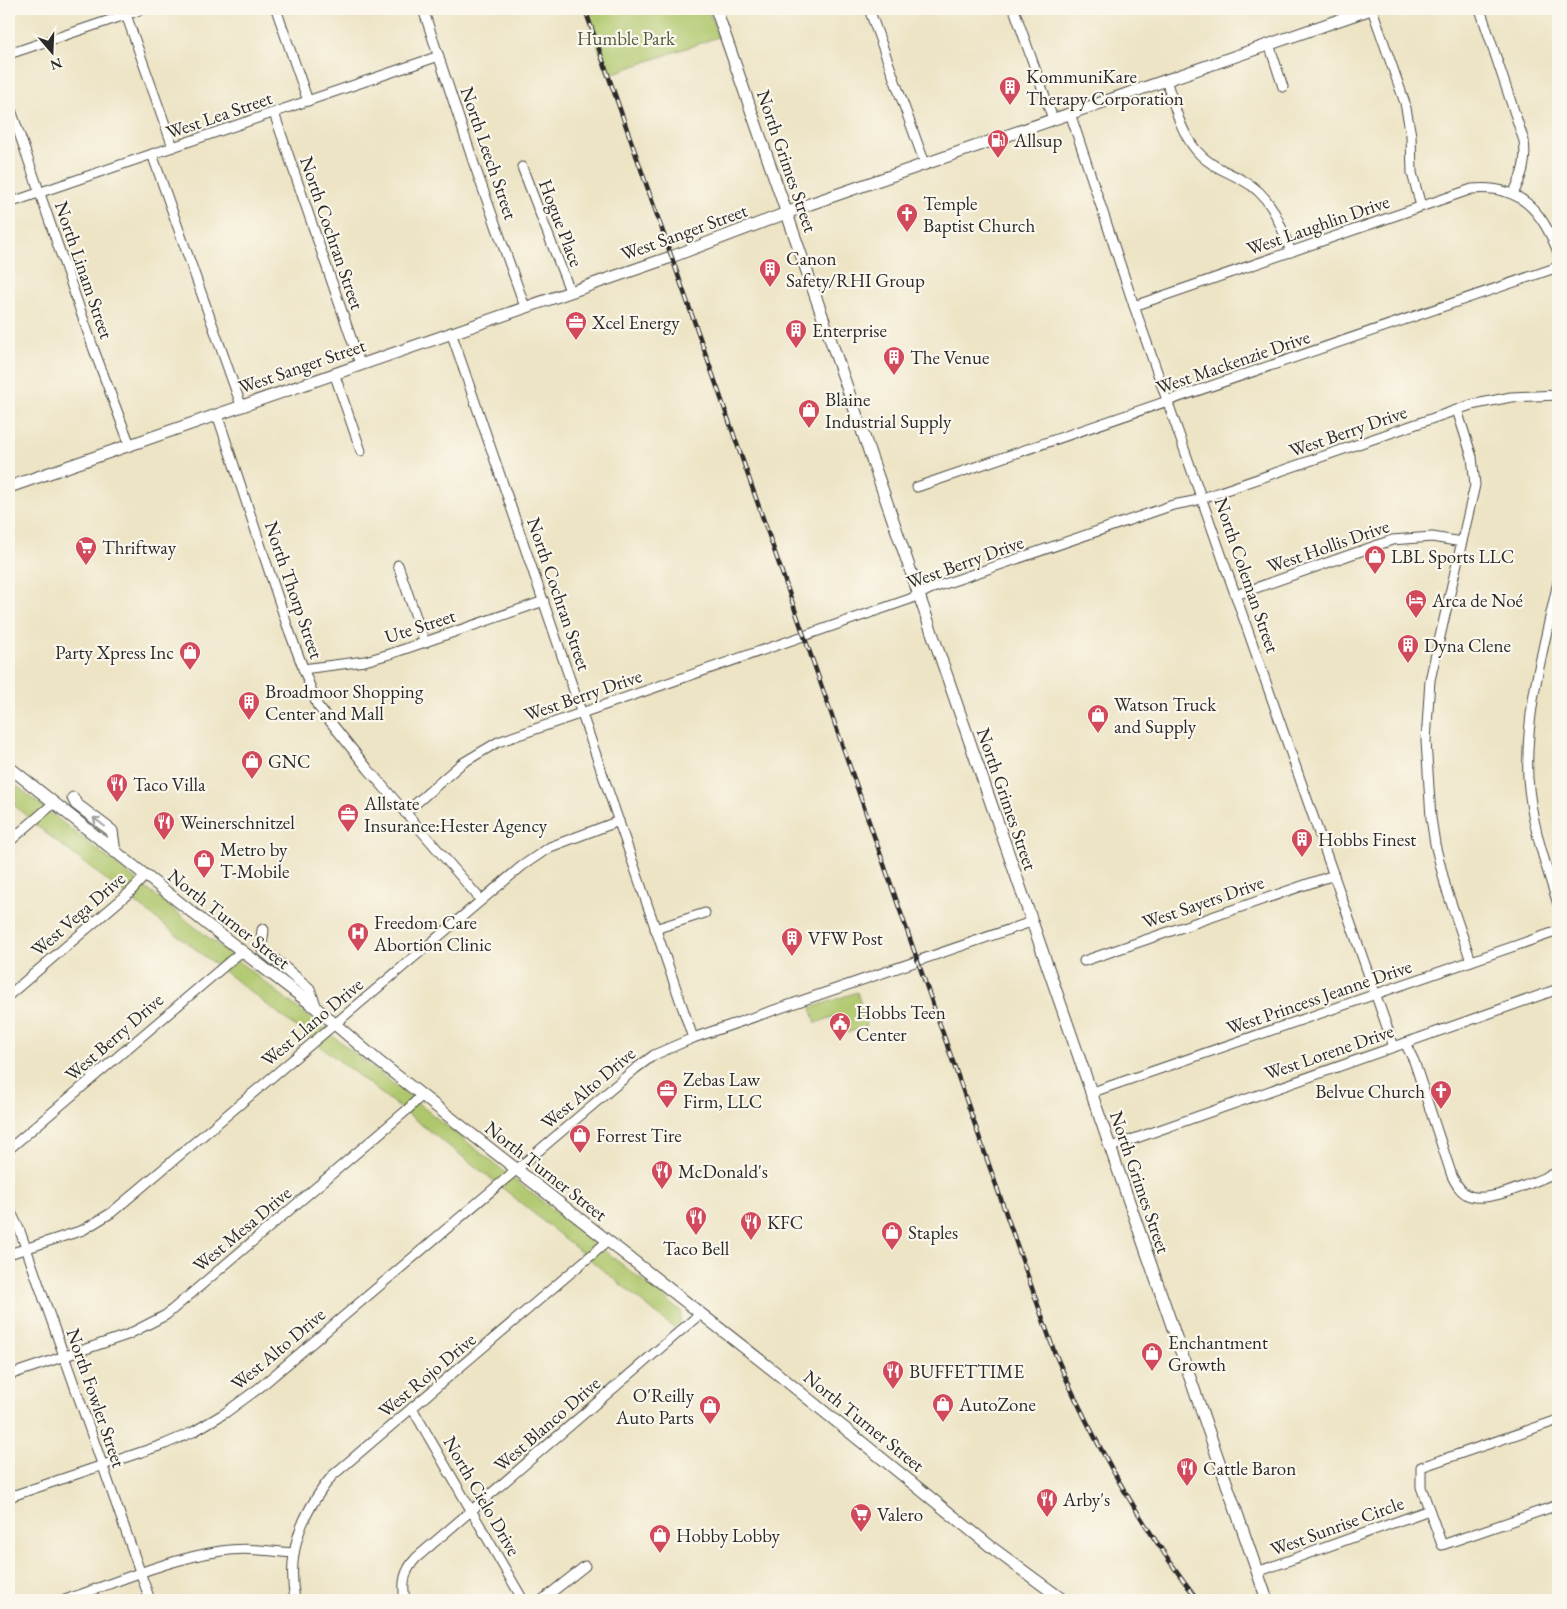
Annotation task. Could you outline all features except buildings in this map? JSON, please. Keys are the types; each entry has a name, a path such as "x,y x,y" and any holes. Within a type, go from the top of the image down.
{"main road":[{"name":"North Grimes Street","path":"716,9 1267,1600"},
{"name":"West Sanger Street","path":"9,487 525,306 685,252 786,213 1372,9"},
{"name":"North Turner Street","path":"9,767 145,876 316,1008 422,1095 995,1550 1063,1600"},
{"path":"73,798 76,804 112,831 115,852"},
{"path":"263,930 261,945 263,950 309,989 316,1008"}],"street":[{"path":"9,54 125,12 143,9"},
{"path":"276,9 308,101"},
{"name":"North Leech Street","path":"423,9 474,164 525,306"},
{"path":"869,9 925,164"},
{"path":"1014,9 1053,119"},
{"path":"1372,9 1405,103 1411,136 1412,173 1421,206"},
{"path":"1480,9 1524,141 1526,159 1522,177 1513,194 1526,201 1544,220 1558,252"},
{"path":"125,12 173,147"},
{"path":"1269,44 1283,86"},
{"name":"West Lea Street","path":"9,203 439,56"},
{"path":"1166,80 1188,139 1210,164 1244,181 1266,197 1277,216 1291,252"},
{"name":"North Linam Street","path":"9,104 130,445"},
{"name":"North Cochran Street","path":"274,113 360,364"},
{"name":"North Coleman Street","path":"1070,113 1134,306 1203,498 1394,1047"},
{"path":"152,154 241,405"},
{"name":"Hogue Place","path":"522,167 570,291"},
{"name":"West Laughlin Drive","path":"1134,306 1421,206 1477,189 1485,188 1513,194"},
{"name":"West Mackenzie Drive","path":"917,487 1144,407 1169,402 1558,267"},
{"name":"North Cochran Street","path":"451,332 583,712 693,1038"},
{"path":"334,373 361,452"},
{"name":"West Berry Drive","path":"405,813 480,751 532,729 1173,505 1203,498 1457,410 1489,400 1558,395"},
{"path":"1457,410 1468,442 1475,473 1474,498 1430,680 1426,762 1431,818 1441,869 1471,961"},
{"name":"North Thorp Street","path":"217,414 319,709 405,813 481,900"},
{"name":"West Hollis Drive","path":"1236,594 1392,540 1432,537 1462,542"},
{"path":"398,565 425,643"},
{"path":"1558,582 1534,688 1529,735 1528,778 1540,850 1558,904"},
{"name":"Ute Street","path":"304,669 365,661 425,643 544,601"},
{"path":"9,842 54,803"},
{"name":"West Llano Drive","path":"9,1254 83,1230 111,1213 522,866 550,847 619,821"},
{"name":"West Sayers Drive","path":"1084,961 1334,875"},
{"name":"West Vega Drive","path":"9,995 130,892 145,876"},
{"path":"656,929 705,913"},
{"name":"West Alto Drive","path":"9,1497 179,1438 225,1413 258,1388 636,1067 654,1055 693,1038 1031,922"},
{"name":"West Princess Jeanne Drive","path":"1090,1093 1558,931"},
{"name":"West Berry Drive","path":"9,1149 242,951"},
{"name":"West Lorene Drive","path":"1110,1147 1558,989"},
{"path":"1405,1043 1414,1061 1452,1176 1461,1190 1469,1196 1480,1198 1496,1195 1558,1172"},
{"name":"West Mesa Drive","path":"9,1375 126,1336 166,1315 407,1110 422,1095"},
{"name":"North Fowler Street","path":"9,1208 26,1248 150,1600"},
{"name":"West Rojo Drive","path":"295,1600 292,1576 294,1553 304,1518 319,1492 332,1476 608,1241"},
{"name":"West Blanco Drive","path":"405,1600 403,1582 408,1567 416,1558 700,1314"},
{"name":"North Cielo Drive","path":"412,1408 523,1600"},
{"name":"West Sunrise Circle","path":"1558,1420 1421,1467 1421,1487 1442,1545 1558,1506"},
{"name":"West Sunrise Circle","path":"1257,1572 1428,1510"},
{"path":"65,1600 194,1556 222,1551 251,1549 294,1553"},
{"path":"542,1600 585,1566"}],"green space":[{"name":"Humble Park","path":"585,9 708,9 718,37 608,75"},
{"path":"9,780 682,1312 680,1322 674,1328 494,1181 37,826 9,800"},
{"path":"857,992 867,1026 847,1033 840,1014 816,1023 811,1008"}],"railway":[{"path":"585,9 1054,1351 1084,1417 1118,1480 1156,1541 1198,1600"}],"place":[{"name":"KommuniKare Therapy Corporation","path":"1010,106"},
{"name":"Allsup","path":"998,159"},
{"name":"Temple Baptist Church","path":"907,233"},
{"name":"Canon Safety/RHI Group","path":"770,288"},
{"name":"Xcel Energy","path":"576,341"},
{"name":"Enterprise","path":"796,349"},
{"name":"The Venue","path":"894,376"},
{"name":"Blaine Industrial Supply","path":"809,429"},
{"name":"Thriftway","path":"86,566"},
{"name":"LBL Sports LLC","path":"1375,575"},
{"name":"Arca de Noé","path":"1416,619"},
{"name":"Dyna Clene","path":"1408,664"},
{"name":"Party Xpress Inc","path":"190,671"},
{"name":"Broadmoor Shopping Center and Mall","path":"249,721"},
{"name":"Watson Truck and Supply","path":"1098,734"},
{"name":"GNC","path":"252,780"},
{"name":"Taco Villa","path":"117,803"},
{"name":"Allstate Insurance:Hester Agency","path":"348,833"},
{"name":"Weinerschnitzel","path":"164,841"},
{"name":"Hobbs Finest","path":"1302,858"},
{"name":"Metro by T-Mobile","path":"204,879"},
{"name":"Freedom Care Abortion Clinic","path":"358,952"},
{"name":"VFW Post","path":"792,957"},
{"name":"Hobbs Teen Center","path":"840,1042"},
{"name":"Zebas Law Firm, LLC","path":"667,1109"},
{"name":"Belvue Church","path":"1441,1110"},
{"name":"Forrest Tire","path":"580,1154"},
{"name":"McDonald's","path":"662,1190"},
{"name":"Taco Bell","path":"696,1236"},
{"name":"KFC","path":"751,1241"},
{"name":"Staples","path":"892,1251"},
{"name":"Enchantment Growth","path":"1152,1372"},
{"name":"BUFFETTIME","path":"893,1390"},
{"name":"AutoZone","path":"943,1423"},
{"name":"O'Reilly Auto Parts","path":"710,1425"},
{"name":"Cattle Baron","path":"1187,1487"},
{"name":"Arby's","path":"1047,1518"},
{"name":"Valero","path":"861,1533"},
{"name":"Hobby Lobby","path":"660,1554"}]}
